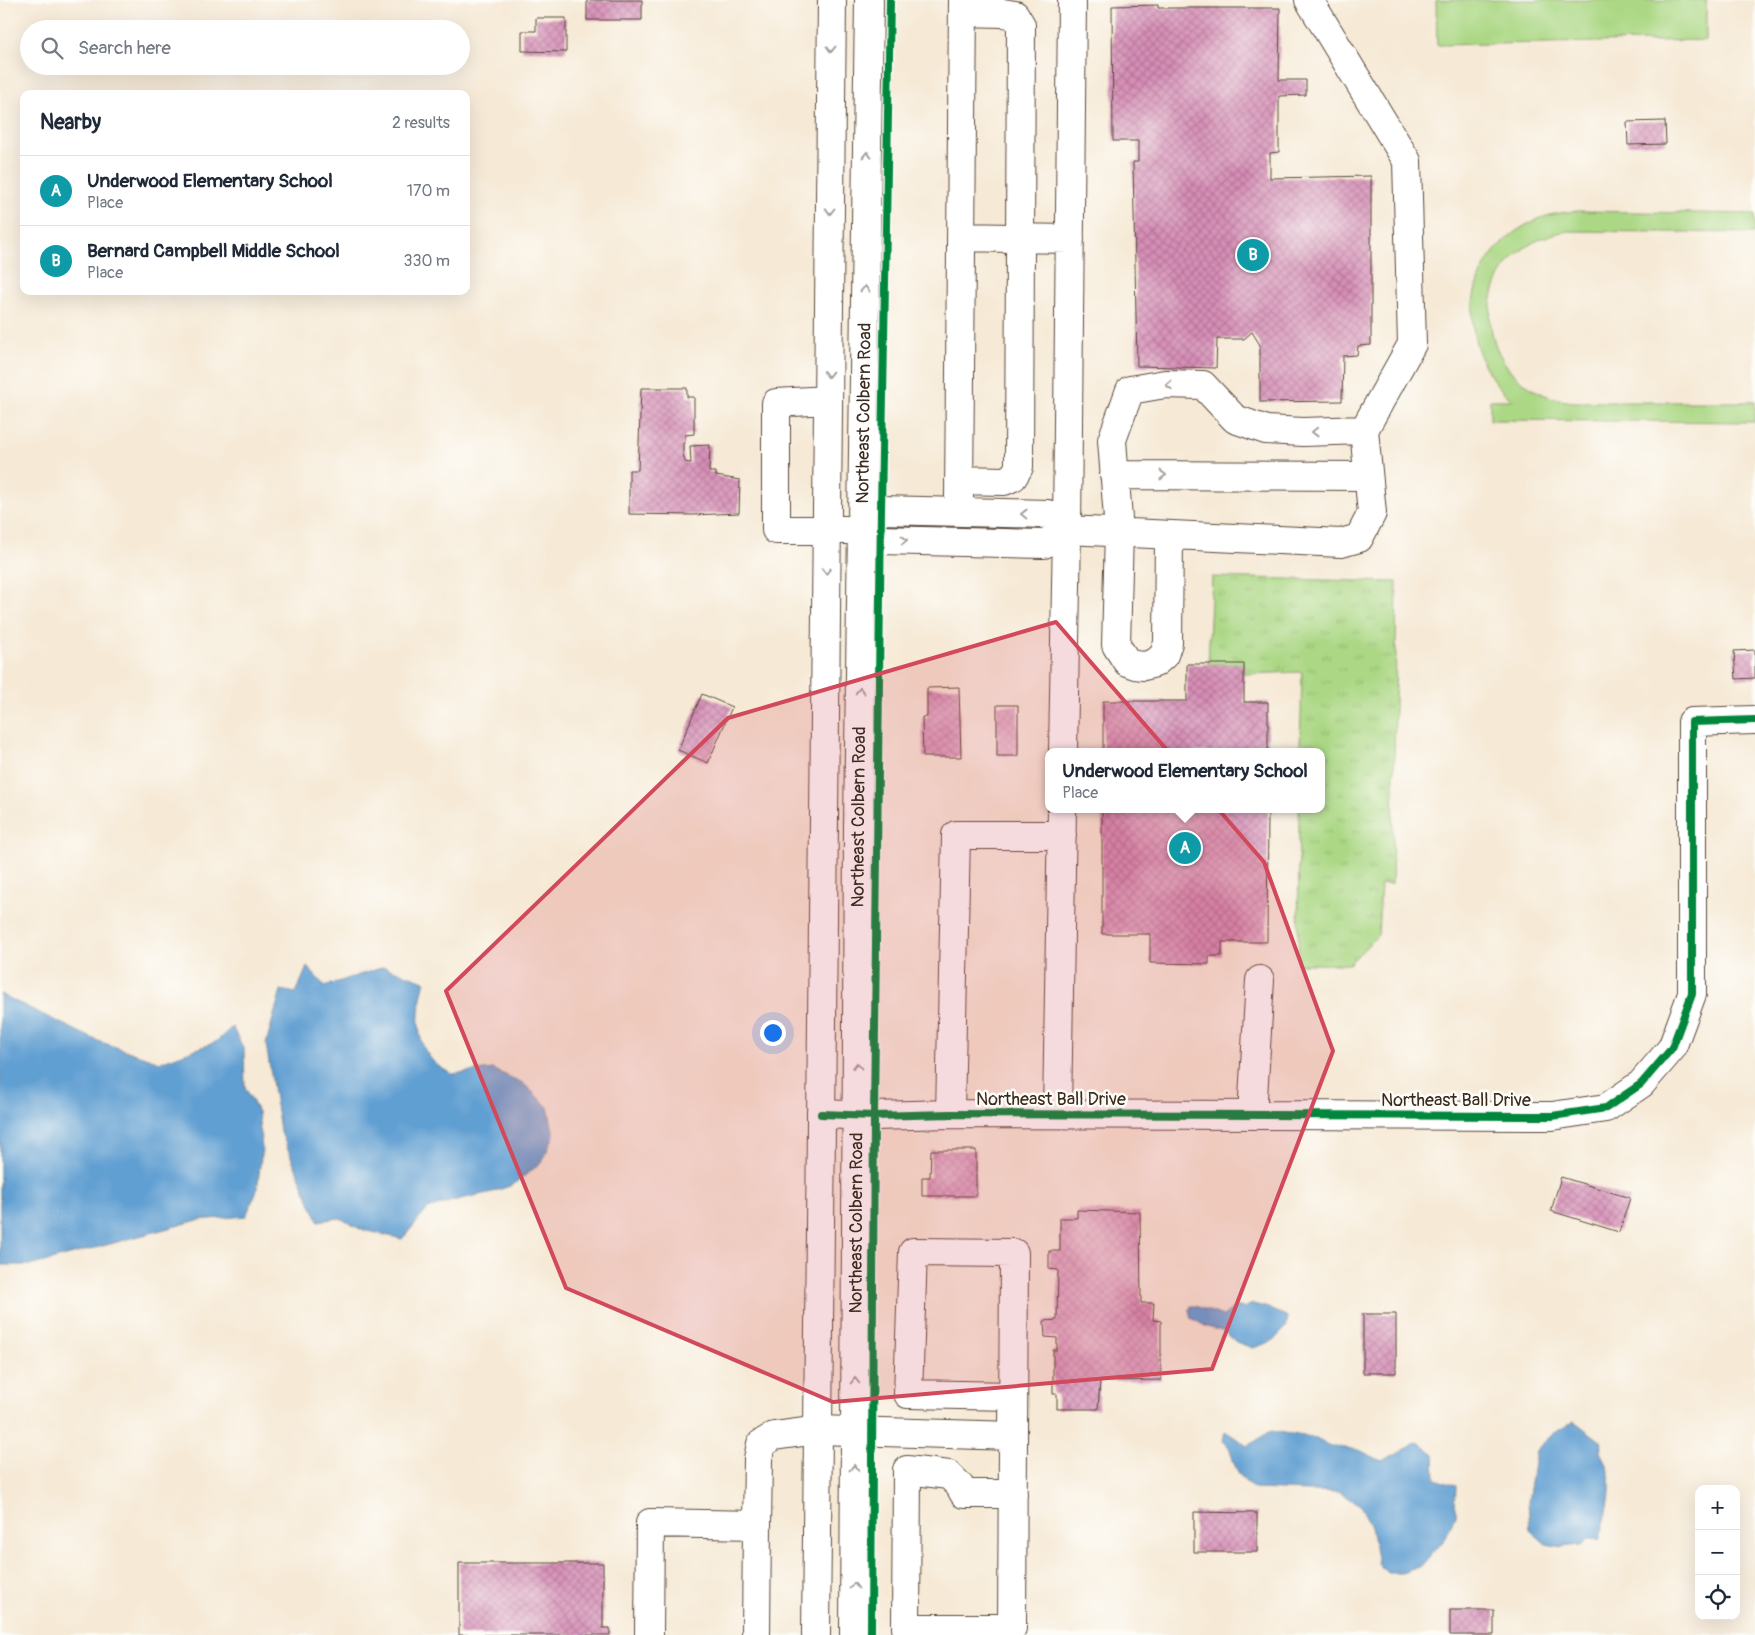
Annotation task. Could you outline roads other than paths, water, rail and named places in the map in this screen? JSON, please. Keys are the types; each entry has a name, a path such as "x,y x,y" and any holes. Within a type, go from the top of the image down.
{"main road":[{"name":"Northeast Colbern Road","path":"816,1635 832,0"},
{"name":"Northeast Colbern Road","path":"854,1635 858,824 869,0"},
{"path":"1063,748 1072,0"},
{"path":"828,400 776,403 776,530 862,530 881,540 1044,544 1067,530 1341,543 1359,538 1372,513 1364,430 1412,344 1407,161 1309,0"},
{"path":"959,480 1004,481 1013,477 1019,467 1021,25 1014,15 963,6 959,480 959,512"},
{"path":"961,237 1070,239"},
{"path":"1169,535 1168,643 1164,655 1155,663 1144,666 1135,665 1127,662 1116,645 1119,532 1112,440 1130,390 1164,384 1203,385 1235,418 1266,430 1303,432 1364,430"},
{"path":"1114,468 1368,476"},
{"path":"862,530 881,510 1048,514 1067,530"},
{"name":"Northeast Ball Drive","path":"821,1114 1552,1116 1606,1108 1641,1084 1672,1048 1692,994 1692,722 1755,720"},
{"path":"950,1114 956,835 1062,822 1057,1114"},
{"path":"1252,1115 1260,980"},
{"path":"1013,1396 908,1394 912,1252 1014,1253 1013,1494 1012,1628 906,1628 907,1470 949,1475 959,1485 964,1494 1013,1494"},
{"path":"756,1635 758,1459 761,1444 774,1436 818,1430 1013,1436"},
{"path":"649,1635 650,1523 757,1525"}],"water":[{"path":"307,967 325,986 384,967 425,981 420,1002 419,1024 423,1046 428,1055 438,1065 452,1074 492,1069 523,1083 548,1107 554,1135 542,1162 513,1185 428,1209 402,1239 360,1229 340,1218 318,1221 280,1130 266,1044 281,990 296,993"},
{"path":"0,994 98,1041 160,1062 216,1042 232,1027 244,1049 245,1087 258,1112 262,1149 257,1190 246,1216 198,1220 33,1265 0,1265"},
{"path":"1253,1304 1288,1317 1286,1328 1273,1341 1253,1348 1236,1342 1225,1332 1207,1327 1191,1318 1189,1310 1191,1306 1196,1306 1223,1316 1236,1306 1243,1308"},
{"path":"1574,1421 1602,1442 1600,1452 1607,1466 1610,1494 1607,1513 1599,1540 1588,1539 1581,1545 1561,1547 1546,1544 1530,1530 1528,1502 1536,1450 1553,1434"},
{"path":"1225,1431 1248,1446 1271,1431 1312,1437 1330,1446 1359,1450 1382,1461 1418,1442 1434,1454 1435,1479 1456,1486 1455,1516 1445,1539 1422,1566 1402,1573 1387,1573 1378,1563 1371,1527 1360,1505 1339,1492 1254,1489 1244,1481 1237,1471 1229,1448 1223,1441"}],"place":[{"name":"Bernard Campbell Middle School","path":"1253,255"},
{"name":"Underwood Elementary School","path":"1185,848"}]}
